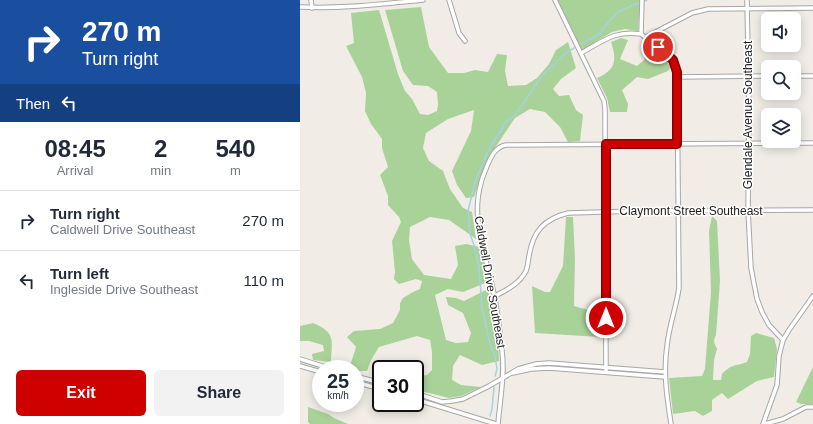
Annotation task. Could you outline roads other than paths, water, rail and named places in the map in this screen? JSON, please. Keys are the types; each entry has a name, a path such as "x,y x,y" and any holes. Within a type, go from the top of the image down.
{"street":[{"path":"311,0 312,8"},
{"path":"300,7 351,7 423,0"},
{"path":"449,0 459,34 465,41"},
{"path":"555,0 604,101 606,120 606,369"},
{"path":"641,34 642,0"},
{"name":"Glendale Avenue Southeast","path":"747,0 748,210 751,268 757,299 769,325 783,340"},
{"path":"646,37 697,11 708,9 813,8"},
{"path":"581,53 616,34 630,32 641,34 646,37 673,60 677,77 679,288 677,304 670,327 666,348 666,387 671,424"},
{"path":"677,77 761,76"},
{"path":"801,76 813,76"},
{"name":"Caldwell Drive Southeast","path":"497,424 502,379 502,353 494,296 479,234 478,219 478,203 481,183 494,152 500,147 506,145 813,143"},
{"name":"Claymont Street Southeast","path":"494,296 514,285 521,278 527,268 534,236 545,222 553,217 568,213 813,210"},
{"path":"764,424 777,385 779,356 783,340 813,296"},
{"path":"300,359 312,363"},
{"path":"300,366 312,369"},
{"path":"424,397 442,402 452,402 463,399 512,373 541,368 606,369 666,374"},
{"path":"424,403 497,424"},
{"path":"764,424 782,419 806,407 813,407"}],"waterway":[{"path":"581,44 601,33 603,28 618,12 638,3"},
{"path":"495,376 497,369 495,356 490,344 482,308 479,267 470,234 468,211 475,182 488,151 506,122 515,115 541,77 566,53 574,48"},
{"path":"490,416 494,387"}]}
